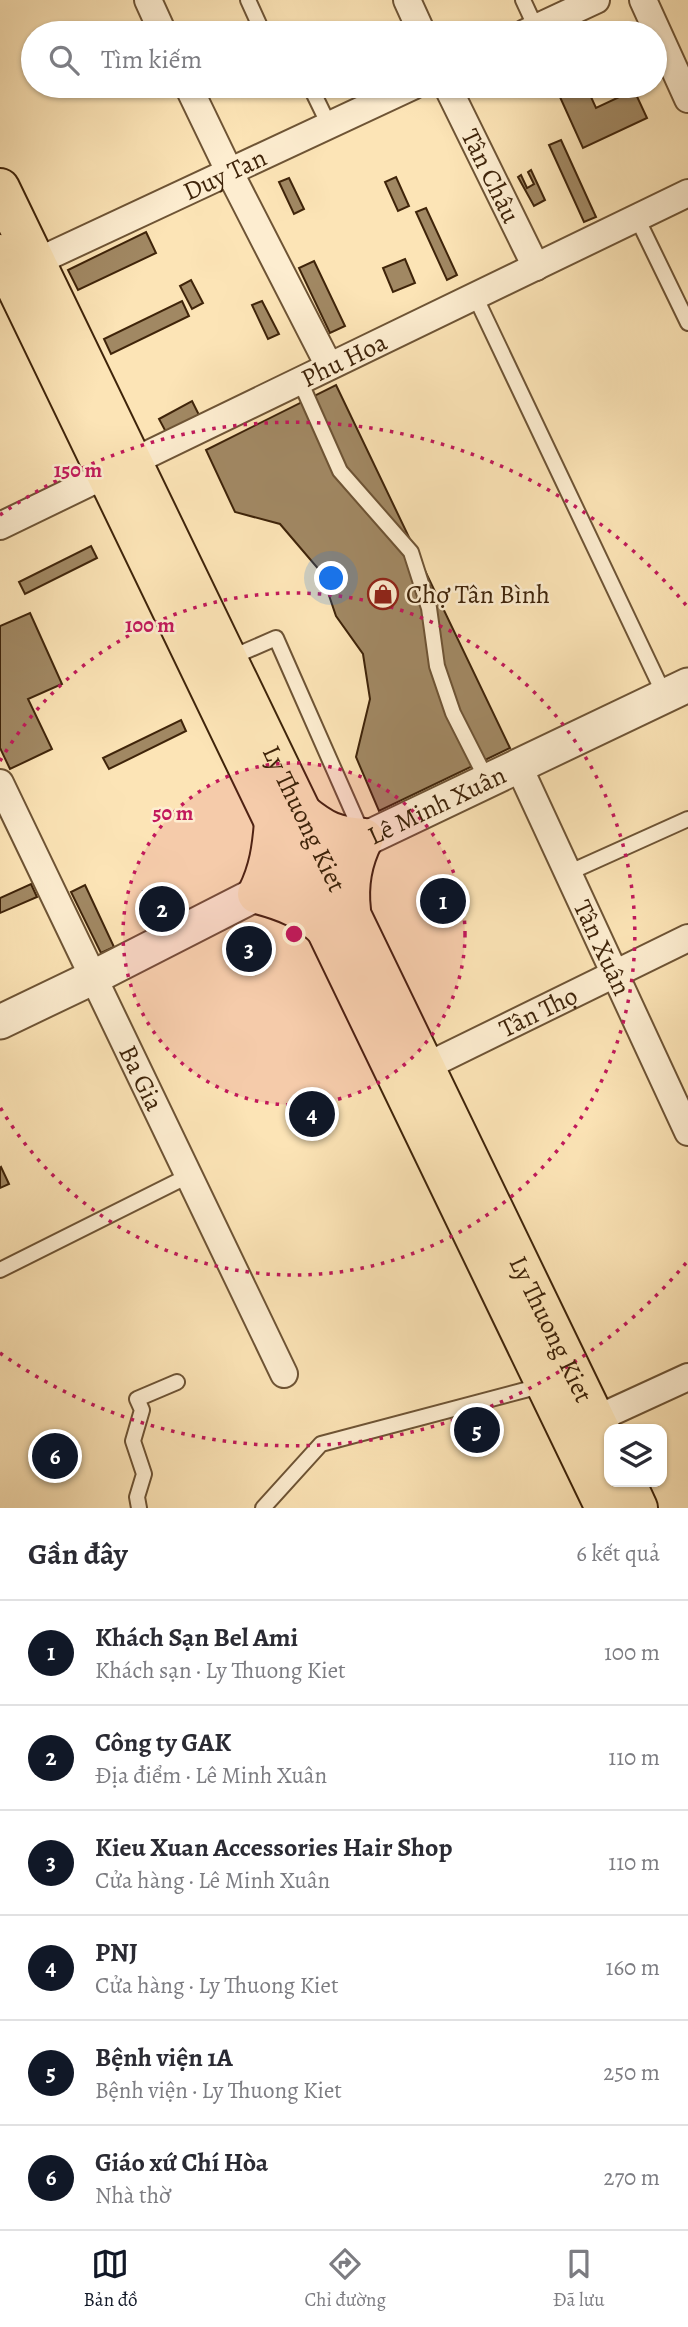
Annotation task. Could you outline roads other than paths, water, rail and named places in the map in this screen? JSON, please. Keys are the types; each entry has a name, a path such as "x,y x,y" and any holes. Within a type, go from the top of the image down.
{"main road":[{"name":"Ly Thuong Kiet","path":"0,188 18,258 339,922 545,1384 591,1433"},
{"name":"Ly Thuong Kiet","path":"119,468 228,660 288,817"},
{"path":"288,817 343,836 364,838 355,855 349,892 339,922 257,894 267,876 272,853 288,817"},
{"name":"Ly Thuong Kiet","path":"339,922 425,1066 591,1433 605,1508"},
{"path":"628,1487 638,1508"}],"street":[{"path":"148,0 158,21"},
{"path":"407,0 417,21"},
{"path":"551,21 596,0"},
{"path":"643,0 654,21"},
{"path":"667,48 684,82"},
{"path":"194,98 329,366"},
{"name":"Duy Tan","path":"18,258 229,172 387,98"},
{"name":"Tân Châu","path":"453,98 536,267"},
{"name":"Phu Hoa","path":"0,526 688,193"},
{"name":"Lê Minh Xuân","path":"0,1022 94,977 364,838 676,690"},
{"name":"Tân Xuân","path":"518,765 688,1132"},
{"name":"Ba Gia","path":"0,783 284,1374"},
{"name":"Tân Thọ","path":"425,1066 688,938"},
{"path":"591,1433 688,1377"}],"lane":[{"path":"247,0 257,21"},
{"path":"523,0 528,21"},
{"path":"316,98 329,125"},
{"path":"637,218 688,323"},
{"path":"475,296 676,690"},
{"path":"300,381 340,471 411,552 429,608 436,666 453,713 487,780"},
{"path":"228,660 276,638 364,838"},
{"path":"568,873 688,819"},
{"path":"0,1270 190,1175"},
{"path":"139,1508 137,1497 144,1474 132,1441 142,1410 137,1399 177,1382"},
{"path":"263,1508 321,1444 545,1384"}],"place":[{"name":"Chợ Tân Bình","path":"383,594"},
{"name":"Khách Sạn Bel Ami","path":"443,901"},
{"name":"Công ty GAK","path":"162,909"},
{"name":"Kieu Xuan Accessories Hair Shop","path":"249,949"},
{"name":"PNJ","path":"312,1114"},
{"name":"Bệnh viện 1A","path":"477,1430"},
{"name":"Giáo xứ Chí Hòa","path":"55,1456"}]}
